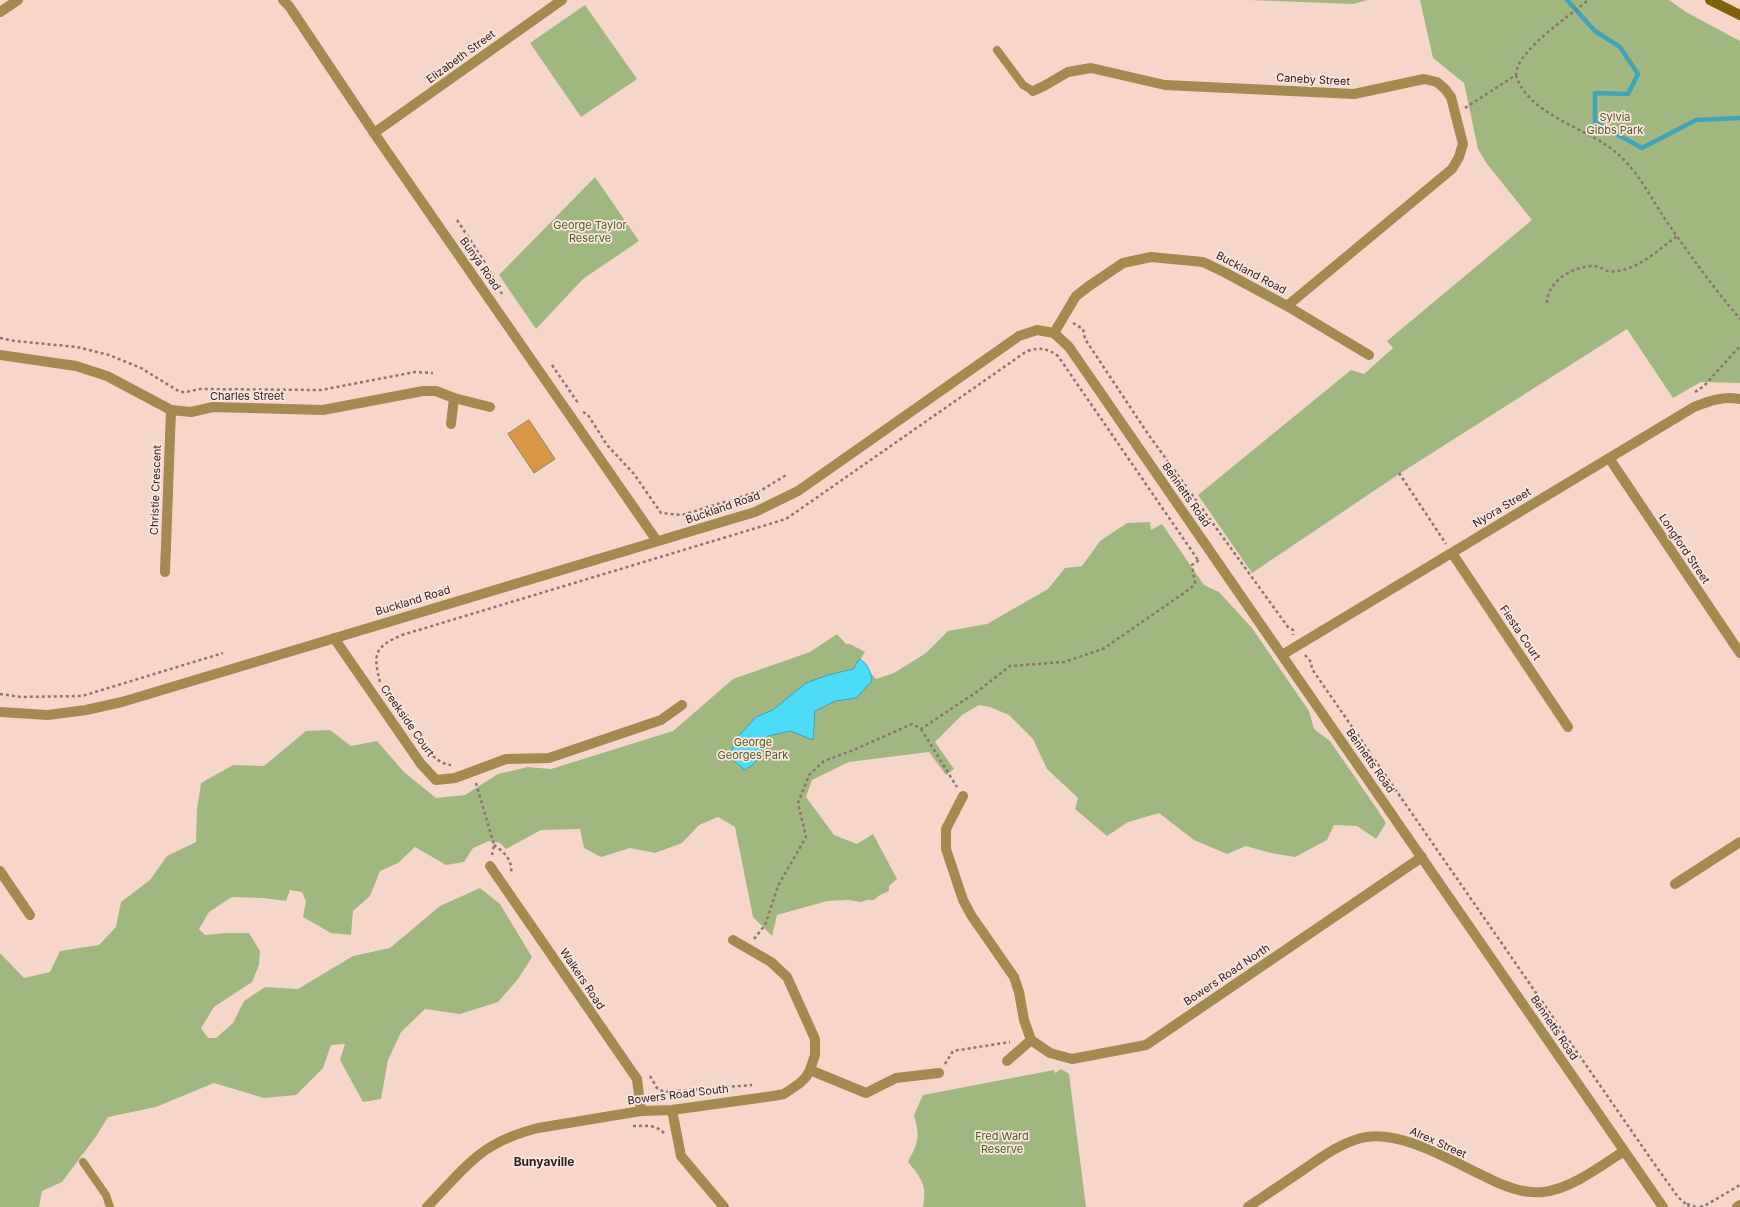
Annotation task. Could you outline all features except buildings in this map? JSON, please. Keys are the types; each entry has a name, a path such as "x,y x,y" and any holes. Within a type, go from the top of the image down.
{"main road":[{"path":"1710,0 1740,15"}],"street":[{"path":"0,12 18,0"},
{"name":"Bunya Road","path":"283,0 289,6 374,132 657,541"},
{"name":"Elizabeth Street","path":"374,132 562,0"},
{"name":"Caneby Street","path":"1033,91 1068,72 1091,68 1165,85 1354,94 1424,79 1437,82 1445,88 1451,97 1462,144 1459,157 1452,169 1287,306"},
{"name":"Buckland Road","path":"0,712 48,715 86,710 122,702 755,512 798,491 1019,336 1037,330 1054,333 1076,296 1123,263 1151,258 1203,262 1287,306 1369,355"},
{"name":"Bennetts Road","path":"1054,333 1069,347 1663,1207"},
{"name":"Charles Street","path":"0,355 76,366 101,374 171,410 191,412 213,407 323,410 423,391 436,391 454,398 490,407"},
{"name":"Nyora Street","path":"1282,655 1694,407 1714,399 1730,397 1740,399"},
{"path":"451,424 454,398"},
{"name":"Christie Crescent","path":"165,572 171,410"},
{"name":"Longford Street","path":"1609,458 1740,653"},
{"name":"Fiesta Court","path":"1452,553 1568,727"},
{"name":"Creekside Court","path":"334,638 421,764 436,780 454,778 506,759 549,758 661,720 682,705"},
{"path":"963,796 946,829 946,850 963,900 1014,977 1019,992 1027,1043 1007,1061"},
{"path":"1675,884 1740,842"},
{"name":"Bowers Road North","path":"1027,1043 1050,1053 1072,1059 1146,1045 1422,857"},
{"name":"Walkers Road","path":"490,866 637,1079 641,1111"},
{"path":"0,871 30,915"},
{"name":"Bowers Road South","path":"427,1207 477,1157 491,1146 506,1138 538,1128 641,1111 672,1110 784,1094 800,1083 810,1070 814,1055 815,1038 787,976 771,962 733,940"},
{"path":"810,1070 866,1093 896,1078 938,1073"},
{"path":"672,1110 681,1156 724,1207"},
{"name":"Alrex Street","path":"1248,1207 1338,1146 1362,1138 1383,1136 1409,1141 1501,1185 1535,1193 1545,1192 1563,1186 1583,1176 1624,1151"}],"lane":[{"name":"Caneby Street","path":"997,50 1023,84 1033,91"},
{"path":"83,1162 106,1195 110,1207"}],"path":[{"path":"1588,0 1562,20 1521,59 1517,67 1516,75 1525,93 1536,105 1606,145 1620,156 1640,180 1709,281 1740,319"},
{"path":"1456,114 1516,75"},
{"path":"456,220 498,283 505,301"},
{"path":"1547,303 1547,295 1551,288 1557,281 1566,275 1581,268 1593,266 1597,266 1609,272 1628,268 1642,262 1677,236"},
{"path":"1064,316 1083,329 1085,339 1148,434 1288,628 1293,630 1292,634 1311,662 1312,669 1653,1162 1678,1197 1686,1203 1696,1207"},
{"path":"0,338 15,341 77,347 109,355 140,368 180,392 200,389 321,390 415,372 433,373"},
{"path":"385,688 380,682 375,663 376,656 381,647 390,640 424,628 786,519 1021,356 1036,348 1043,348 1058,356 1198,560"},
{"path":"550,363 577,400 580,410 588,415 607,445 634,474 661,513 668,515 682,515 760,491 788,474"},
{"path":"1399,473 1452,553"},
{"path":"921,729 978,691 1010,666 1064,662 1103,649 1191,588 1195,583 1192,565 1211,553"},
{"path":"0,694 21,697 82,696 222,653"},
{"path":"746,948 765,925 778,886 806,837 798,803 809,775 824,761 851,751 912,724 921,729 963,796"},
{"path":"412,726 434,757 443,764 453,765"},
{"path":"476,780 494,845 506,855 510,862 512,870 510,880"},
{"path":"938,1073 953,1051 1018,1041 1027,1043"},
{"path":"647,1072 657,1088 664,1092 754,1085"},
{"path":"632,1126 651,1125 660,1129 665,1134"},
{"path":"1700,1207 1740,1186"},
{"path":"1686,1203 1689,1207"}],"green space":[{"path":"1249,0 1368,0 1353,4"},
{"name":"Sylvia Gibbs Park","path":"1420,0 1669,0 1686,12 1740,41 1740,383 1701,382 1673,398 1627,329 1399,474 1252,573 1198,495 1351,370 1364,374 1393,348 1387,341 1532,220 1487,164 1478,149 1464,83 1433,58"},
{"path":"585,5 637,79 581,117 530,43"},
{"name":"George Taylor Reserve","path":"595,177 639,241 583,279 536,329 499,275"},
{"name":"George Georges Park","path":"1150,522 1151,530 1162,524 1204,585 1219,592 1252,628 1309,711 1314,729 1330,741 1386,823 1376,839 1357,826 1334,825 1327,840 1295,857 1271,853 1246,846 1227,854 1194,840 1159,813 1128,822 1107,836 1075,809 1078,798 1047,769 1033,739 1009,715 990,707 979,705 962,715 935,742 954,769 946,775 929,752 849,762 812,780 806,797 834,835 857,844 873,834 897,879 889,886 889,891 880,895 874,900 861,902 848,900 827,901 777,915 772,936 753,917 735,827 718,817 699,825 682,843 655,853 630,848 601,857 584,848 580,829 541,830 506,849 500,843 489,841 473,848 464,862 446,865 415,847 398,863 380,871 370,896 353,911 351,935 331,933 303,917 306,901 302,892 290,890 286,901 263,898 232,897 209,912 199,929 205,935 249,933 260,951 259,965 252,982 214,1007 201,1028 208,1038 216,1038 233,1023 244,1001 265,987 298,989 353,956 390,948 440,906 480,888 500,904 532,957 518,979 498,1002 460,1014 425,1009 401,1032 388,1060 381,1099 363,1102 340,1060 345,1044 331,1045 323,1068 296,1095 264,1098 214,1083 156,1107 108,1117 97,1135 62,1182 42,1191 39,1207 0,1207 0,953 24,978 50,972 60,951 99,945 116,927 121,902 150,880 167,856 196,842 197,809 201,783 233,765 264,766 306,731 330,730 351,746 377,741 404,772 436,798 465,795 498,774 528,767 551,769 673,731 733,679 810,652 837,634 846,644 850,644 865,652 860,660 876,679 894,673 926,653 948,631 987,624 1048,589 1065,568 1082,566 1100,541 1127,523"},
{"name":"Fred Ward Reserve","path":"1061,1069 1069,1074 1086,1207 923,1207 924,1188 917,1173 908,1162 916,1144 918,1134 914,1115 923,1095 1054,1070 1055,1073"}],"water":[{"path":"860,659 869,668 872,681 856,698 835,701 815,711 813,740 790,731 768,736 755,763 745,770 729,757 736,739 756,717 773,710 806,683 828,675 853,669"}],"waterway":[{"path":"1567,0 1595,31 1620,47 1638,74 1628,94 1595,93 1595,122 1642,148 1696,120 1740,118"}],"district":[{"name":"Bunyaville","path":"544,1162"}]}
